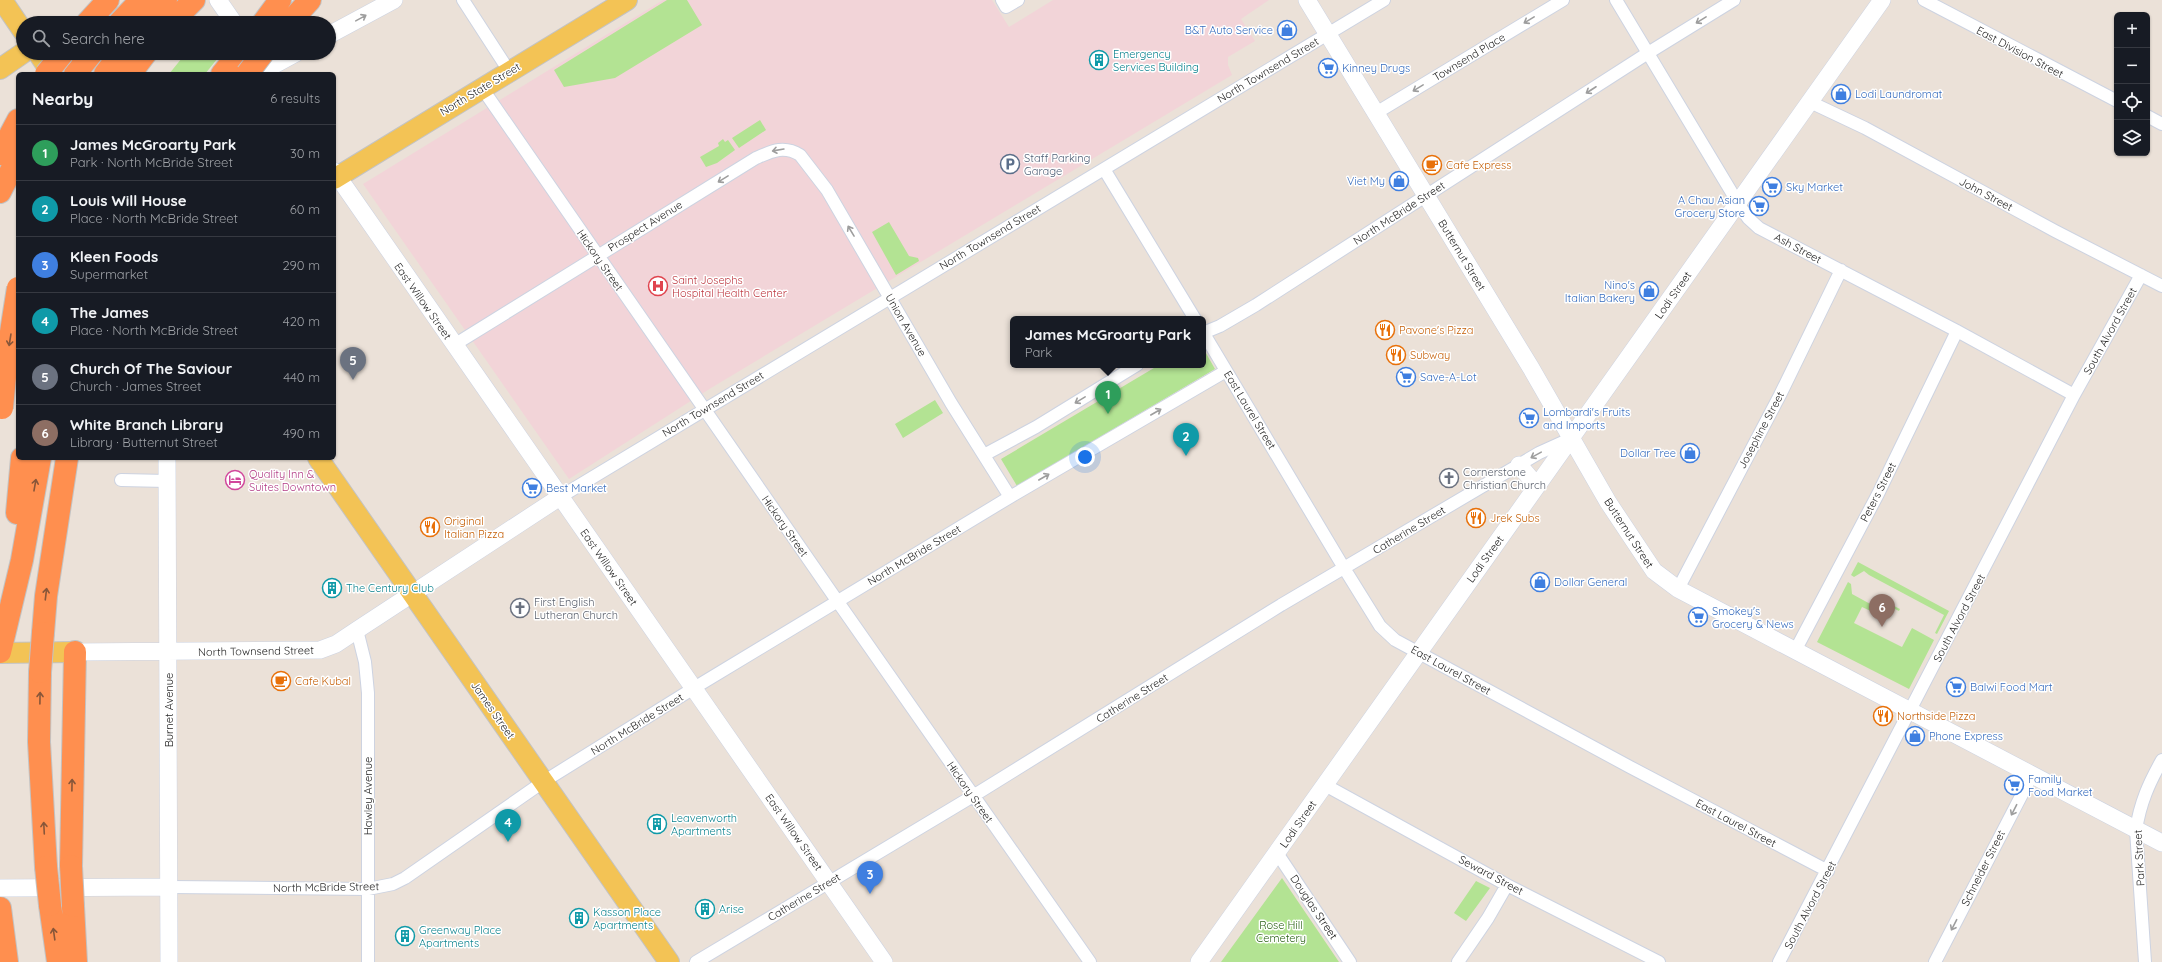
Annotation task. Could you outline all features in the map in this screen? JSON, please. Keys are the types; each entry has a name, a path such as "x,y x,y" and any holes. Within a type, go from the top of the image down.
{"highway":[{"path":"93,16 108,0"},
{"path":"126,16 141,0"},
{"path":"151,16 166,0"},
{"path":"179,16 194,0"},
{"path":"268,16 280,0"},
{"path":"295,16 310,0"},
{"path":"48,72 57,60"},
{"path":"77,72 86,60"},
{"path":"107,72 116,60"},
{"path":"132,72 141,60"},
{"path":"228,72 249,65"},
{"path":"0,154 16,124"},
{"path":"0,192 16,161"},
{"path":"1,415 7,357 16,301"},
{"path":"2,646 22,460"},
{"path":"2,646 22,560 40,460"},
{"path":"58,962 46,867 39,742 40,672 46,596 67,460"},
{"path":"75,652 71,866 76,962"},
{"path":"0,908 7,962"}],"main road":[{"path":"2,0 16,21"},
{"name":"North State Street","path":"336,175 627,0"},
{"path":"0,69 16,58"},
{"path":"43,60 51,72"},
{"path":"0,383 16,372"},
{"name":"James Street","path":"319,460 544,782 580,831 669,962"},
{"name":"North Townsend Street","path":"2,646 75,652"}],"street":[{"path":"218,0 229,16"},
{"path":"336,31 394,0"},
{"path":"463,0 509,71"},
{"path":"1004,4 1018,0"},
{"name":"Butternut Street","path":"1307,0 1531,368 1608,502 1654,571 1678,589 2162,843"},
{"name":"North Townsend Street","path":"75,652 168,653 320,650 336,644 560,497 1384,0"},
{"name":"Townsend Place","path":"1376,113 1562,0"},
{"name":"Ash Street","path":"1616,0 1738,203 1748,218 1759,228 1957,331 2074,395"},
{"name":"North McBride Street","path":"1206,331 1220,326 1256,305 1648,53 1734,0"},
{"name":"Lodi Street","path":"1199,962 1278,853 1418,652 1882,0"},
{"name":"East Division Street","path":"1924,0 2114,99"},
{"path":"249,65 269,60"},
{"name":"Hickory Street","path":"482,88 597,256 1090,962"},
{"name":"John Street","path":"1810,102 1865,128 2055,231 2162,286"},
{"path":"2150,118 2162,124"},
{"name":"Prospect Avenue","path":"454,345 756,158 782,149 795,151 800,155"},
{"name":"Union Avenue","path":"800,155 827,190 951,403 1010,497"},
{"path":"1104,170 1193,316"},
{"name":"East Willow Street","path":"336,177 884,962"},
{"name":"Josephine Street","path":"1678,589 1780,394 1841,270"},
{"name":"South Alvord Street","path":"1779,962 1828,871 2074,395 2141,275"},
{"name":"Peters Street","path":"1795,651 1878,494 1957,331"},
{"name":"East Laurel Street","path":"1206,337 1380,626 1395,640 1630,767 1828,871"},
{"path":"984,455 1036,427 1132,368"},
{"name":"North McBride Street","path":"0,888 169,887 368,889 393,884 405,878 544,782 694,688 1010,497 1226,371"},
{"name":"Catherine Street","path":"696,962 973,796 1344,568 1519,465 1571,438"},
{"name":"Burnet Avenue","path":"167,460 169,962"},
{"path":"1519,465 1537,486"},
{"path":"121,480 166,480"},
{"name":"Hawley Avenue","path":"357,630 365,662 368,693 368,962"},
{"name":"Park Street","path":"2145,962 2136,830 2139,808 2146,789 2162,760"},
{"name":"Schneider Street","path":"1934,962 2032,775"},
{"name":"Seward Street","path":"1325,785 1507,885 1659,962"},
{"name":"Douglas Street","path":"1278,853 1350,962"},
{"path":"1458,962 1488,918 1507,885"}],"shaded area":[{"name":"Saint Josephs Hospital Health Center","path":"663,0 992,0 1009,27 1053,0 1269,0 1241,19 1255,41 1228,57 1228,65 1232,75 711,388 569,479 363,184"}],"green space":[{"path":"667,0 687,0 702,25 615,78 564,87 554,70"},
{"path":"180,60 216,60 207,72 171,72"},
{"path":"760,120 766,130 739,148 732,138"},
{"path":"723,139 725,142 728,140 735,150 717,163 706,167 700,157 719,146 718,143"},
{"path":"889,222 909,256 918,258 919,261 896,275 872,232"},
{"path":"1206,353 1215,369 1017,486 1001,459 1154,368 1206,368"},
{"path":"935,400 943,413 903,438 895,424"},
{"path":"1858,562 1949,611 1937,634 1935,633 1944,615 1864,571 1854,577 1851,575"},
{"path":"1848,582 1851,584 1852,594 1874,606 1876,598 1878,598 1900,609 1899,611 1889,606 1887,609 1879,604 1875,613 1862,607 1854,623 1902,647 1912,628 1934,640 1909,689 1817,642"},
{"name":"Rose Hill Cemetery","path":"1282,878 1339,962 1221,962"},
{"path":"1476,881 1490,888 1466,921 1454,913"}],"place":[{"name":"B&T Auto Service","path":"1287,30"},
{"name":"Emergency Services Building","path":"1099,60"},
{"name":"Kinney Drugs","path":"1328,68"},
{"name":"Lodi Laundromat","path":"1841,94"},
{"name":"Staff Parking Garage","path":"1010,164"},
{"name":"Cafe Express","path":"1432,165"},
{"name":"Viet My","path":"1399,181"},
{"name":"Sky Market","path":"1772,187"},
{"name":"A Chau Asian Grocery Store","path":"1759,206"},
{"name":"Saint Josephs Hospital Health Center","path":"658,286"},
{"name":"Nino's Italian Bakery","path":"1649,291"},
{"name":"Pavone's Pizza","path":"1385,330"},
{"name":"Subway","path":"1396,355"},
{"name":"Save-A-Lot","path":"1406,377"},
{"name":"Church Of The Saviour","path":"353,380"},
{"name":"James McGroarty Park","path":"1108,414"},
{"name":"Lombardi's Fruits and Imports","path":"1529,418"},
{"name":"Dollar Tree","path":"1690,453"},
{"name":"Louis Will House","path":"1186,456"},
{"name":"Cornerstone Christian Church","path":"1449,478"},
{"name":"Quality Inn & Suites Downtown","path":"235,480"},
{"name":"Best Market","path":"532,488"},
{"name":"Jrek Subs","path":"1476,518"},
{"name":"Original Italian Pizza","path":"430,527"},
{"name":"Dollar General","path":"1540,582"},
{"name":"The Century Club","path":"332,588"},
{"name":"First English Lutheran Church","path":"520,608"},
{"name":"Smokey's Grocery & News","path":"1698,617"},
{"name":"White Branch Library","path":"1882,627"},
{"name":"Cafe Kubal","path":"281,681"},
{"name":"Balwi Food Mart","path":"1956,687"},
{"name":"Northside Pizza","path":"1883,716"},
{"name":"Phone Express","path":"1915,736"},
{"name":"Family Food Market","path":"2014,785"},
{"name":"Leavenworth Apartments","path":"657,824"},
{"name":"The James","path":"508,842"},
{"name":"Kleen Foods","path":"870,894"},
{"name":"Arise","path":"705,909"},
{"name":"Kasson Place Apartments","path":"579,918"},
{"name":"Greenway Place Apartments","path":"405,936"}]}
